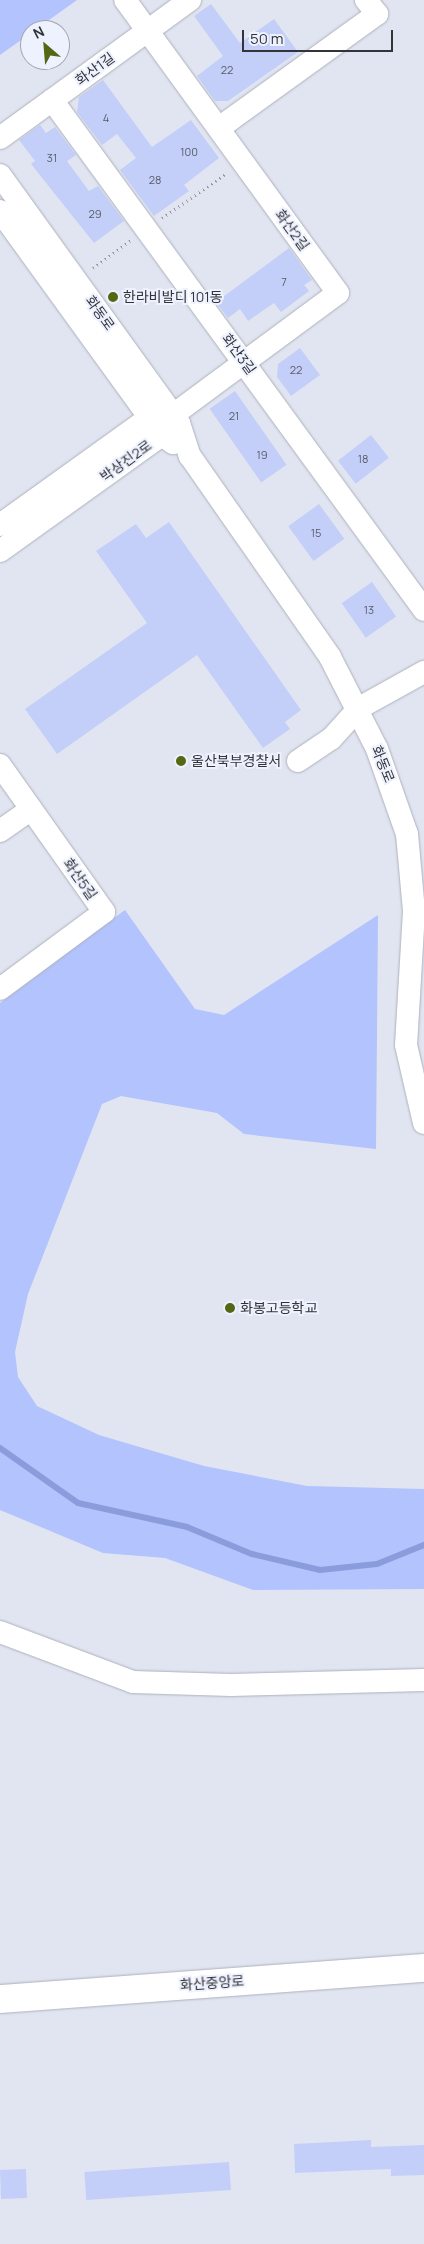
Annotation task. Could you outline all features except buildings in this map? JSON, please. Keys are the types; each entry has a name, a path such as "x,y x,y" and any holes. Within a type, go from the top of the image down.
{"main road":[{"name":"화산중앙로","path":"0,1999 424,1968"}],"street":[{"name":"화산2길","path":"125,0 338,293 173,415"},
{"name":"화산1길","path":"0,138 190,0"},
{"path":"218,128 376,14 366,0"},
{"name":"화산3길","path":"52,100 424,610"},
{"name":"화동로","path":"0,174 173,415 190,456 330,657 359,708 391,781 418,873 406,1045 424,1123"},
{"name":"화동로","path":"0,211 156,427 190,456"},
{"name":"박상진2로","path":"0,525 173,415"},
{"name":"박상진2로","path":"0,551 156,427"},
{"path":"298,761 331,739 359,708 424,672"},
{"name":"화산5길","path":"0,765 104,912 0,989"},
{"path":"0,830 31,808"},
{"path":"0,1632 133,1682 231,1685 424,1680"}],"path":[{"path":"91,270 146,229 243,162"}],"shaded area":[{"path":"0,0 77,0 49,20 20,20 20,41 0,55"},
{"path":"125,910 195,1009 224,1015 378,915 376,1149 244,1134 217,1113 121,1096 102,1104 28,1294 15,1352 18,1377 37,1406 99,1435 204,1466 307,1486 424,1489 424,1589 253,1590 165,1558 103,1553 0,1510 0,1003"}],"waterway":[{"path":"0,1448 78,1503 187,1527 252,1554 320,1570 377,1564 424,1545"}],"place":[{"name":"한라비발디 101동","path":"113,297"},
{"name":"울산북부경찰서","path":"181,761"},
{"name":"화봉고등학교","path":"230,1308"}]}
